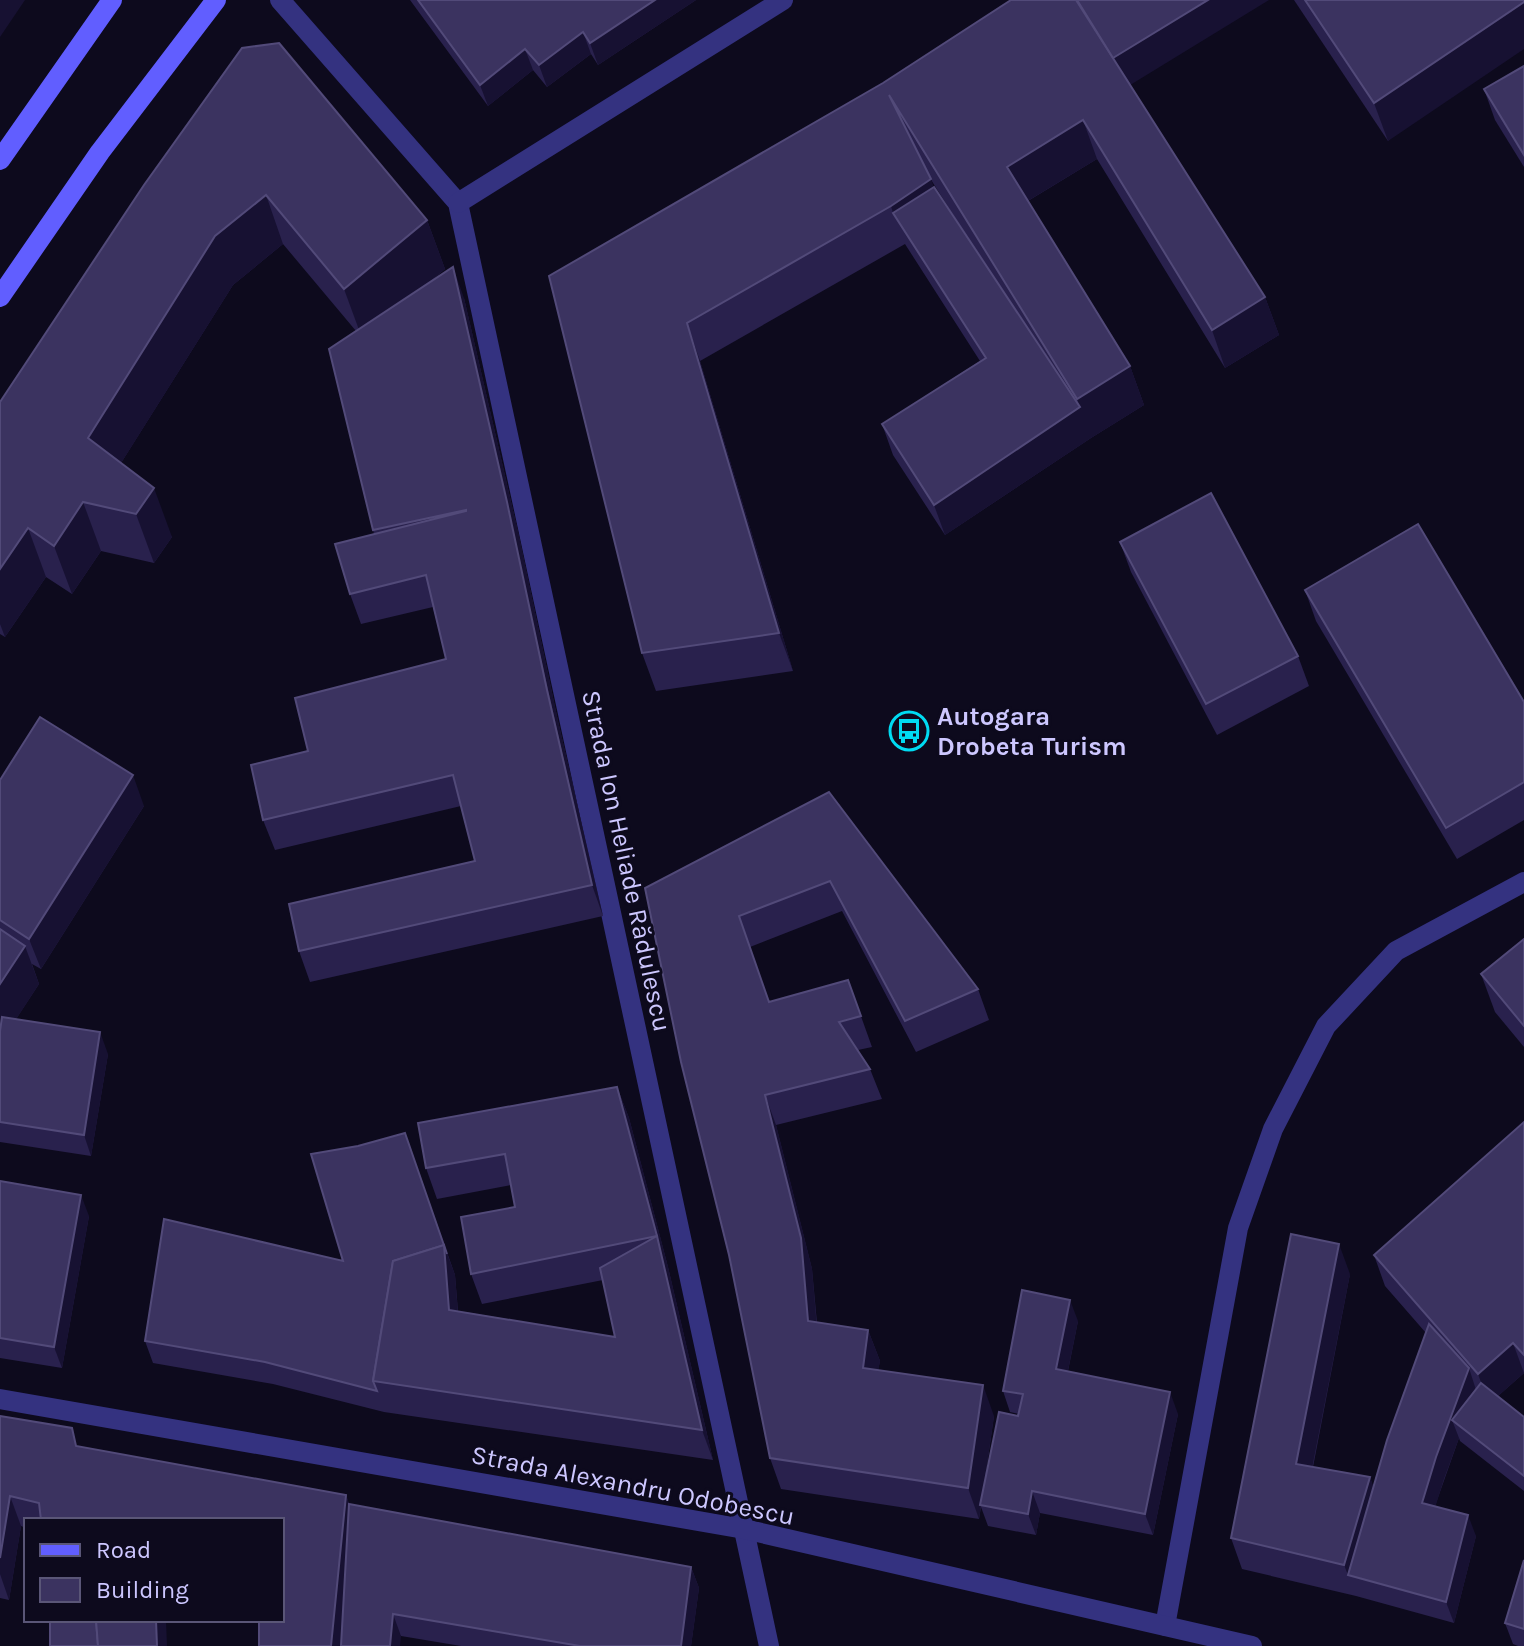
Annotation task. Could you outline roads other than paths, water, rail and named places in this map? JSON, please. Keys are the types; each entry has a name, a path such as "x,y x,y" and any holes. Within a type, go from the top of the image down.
{"main road":[{"path":"0,160 112,0"},
{"path":"0,297 100,152 216,0"}],"street":[{"path":"280,0 458,203 783,0"},
{"name":"Strada Ion Heliade Rădulescu","path":"458,203 769,1646"},
{"path":"1165,1626 1238,1228 1273,1129 1326,1026 1396,951 1524,882"},
{"name":"Strada Alexandru Odobescu","path":"0,1399 744,1529 1252,1646"}],"place":[{"name":"Autogara Drobeta Turism","path":"909,731"}]}
